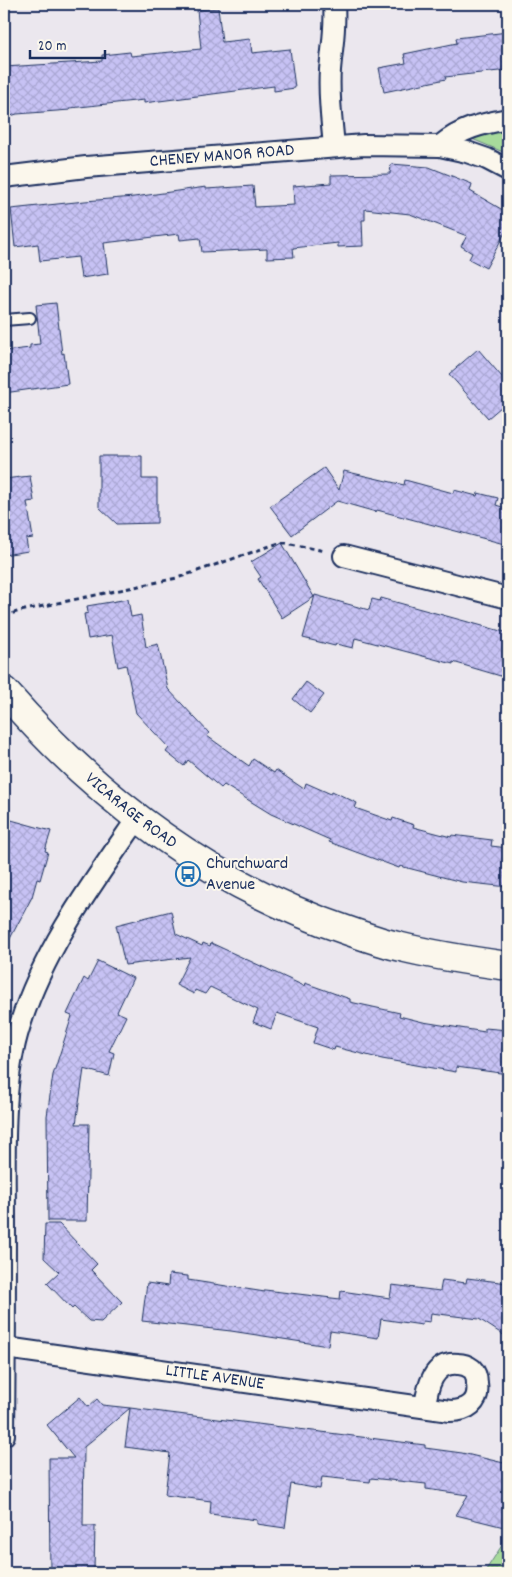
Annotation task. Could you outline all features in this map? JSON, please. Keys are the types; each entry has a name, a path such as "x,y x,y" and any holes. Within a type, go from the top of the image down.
{"main road":[{"name":"VICARAGE ROAD","path":"4,691 56,748 137,819 194,859 234,882 277,904 320,921 395,946 431,954 508,966"}],"street":[{"path":"334,4 336,26 330,70 330,102 334,148"},
{"path":"440,146 452,136 462,131 479,125 508,119"},
{"name":"CHENEY MANOR ROAD","path":"4,177 86,167 364,145 440,146 474,154 508,170"},
{"path":"344,556 508,598"},
{"path":"4,1435 6,1348 4,1147 11,1067 19,1026 34,986 57,941 81,899 137,819"},
{"name":"LITTLE AVENUE","path":"6,1348 425,1407"}],"lane":[{"path":"4,320 30,318"}],"path":[{"path":"4,616 177,578 278,543 294,544 344,556"}],"green space":[{"path":"508,128 508,154 465,136"},
{"path":"508,1536 508,1573 484,1573"}],"building":[{"path":"218,8 222,42 250,39 252,53 290,49 295,88 274,91 274,86 144,103 144,100 70,108 70,110 17,114 4,118 4,67 102,61 102,55 130,52 131,56 201,49 197,10"},
{"path":"508,32 508,70 445,77 446,79 384,92 379,68 406,63 404,54 457,43 456,38"},
{"path":"391,164 429,167 472,184 470,191 508,213 508,227 486,268 469,259 472,253 461,246 467,236 410,214 365,209 365,220 362,220 363,246 338,247 338,243 293,248 294,257 267,258 267,249 202,252 200,238 180,240 179,234 104,243 108,274 81,278 78,257 40,261 38,244 15,247 11,209 134,197 206,187 206,189 253,186 255,207 294,205 293,186 331,183 331,175 390,174"},
{"path":"56,303 62,354 64,353 68,384 4,393 4,351 30,348 30,345 40,344 36,305"},
{"path":"478,349 508,384 508,401 488,418 449,374"},
{"path":"99,456 142,456 142,479 157,479 157,523 117,524 99,507"},
{"path":"324,468 339,490 344,471 404,485 405,480 453,493 454,490 477,496 478,493 498,498 496,505 508,509 508,545 337,501 292,535 270,506"},
{"path":"30,476 34,501 27,502 33,538 26,539 28,551 4,555 4,479"},
{"path":"282,543 314,597 282,618 258,579 261,577 251,562"},
{"path":"315,595 369,610 372,599 380,601 381,598 508,633 508,661 504,677 453,662 453,664 355,638 353,648 336,644 335,646 303,638"},
{"path":"128,599 131,617 141,615 146,647 158,644 168,689 209,733 207,736 249,766 253,759 274,773 276,770 304,789 306,783 331,794 332,791 357,803 355,808 392,821 393,818 414,825 413,827 451,837 452,835 492,840 491,846 508,848 508,887 462,882 400,866 399,868 329,842 330,840 271,814 224,785 221,788 188,760 184,766 166,752 169,748 136,713 126,665 118,667 112,635 88,639 84,614 88,613 87,606"},
{"path":"306,682 324,695 310,713 293,699"},
{"path":"4,818 51,831 45,851 48,852 40,880 37,879 32,897 4,950"},
{"path":"171,911 176,934 202,946 203,943 210,946 211,943 304,986 305,983 350,999 350,1002 400,1013 399,1016 423,1022 485,1032 485,1028 508,1030 508,1074 456,1067 456,1072 382,1059 335,1047 334,1050 313,1043 318,1027 277,1013 271,1029 253,1022 258,1010 210,987 205,994 195,990 194,994 176,985 190,957 125,965 116,925"},
{"path":"98,961 133,978 117,1012 126,1016 109,1051 114,1053 109,1076 84,1069 76,1124 89,1124 87,1221 48,1221 47,1116 53,1075 72,1016 67,1014 84,978 88,981"},
{"path":"45,1224 59,1224 97,1264 91,1270 122,1302 101,1322 89,1321 74,1307 72,1309 47,1283 59,1272 44,1258"},
{"path":"169,1274 188,1276 188,1280 265,1292 265,1290 340,1299 341,1291 390,1298 392,1285 440,1291 442,1280 466,1283 467,1278 508,1283 508,1338 479,1319 431,1313 430,1322 423,1321 422,1325 381,1319 378,1338 330,1331 328,1346 231,1331 142,1321 147,1283 168,1286"},
{"path":"80,1397 88,1407 97,1399 102,1405 130,1408 84,1447 83,1526 95,1526 94,1570 84,1570 84,1573 50,1573 49,1458 74,1458 47,1425"},
{"path":"130,1408 425,1445 425,1448 462,1453 508,1464 508,1528 456,1515 468,1495 426,1489 426,1484 371,1478 370,1482 322,1477 320,1489 291,1484 285,1528 257,1524 257,1520 210,1514 211,1501 165,1495 170,1453 125,1447"}],"place":[{"name":"Churchward Avenue","path":"188,874"}]}
